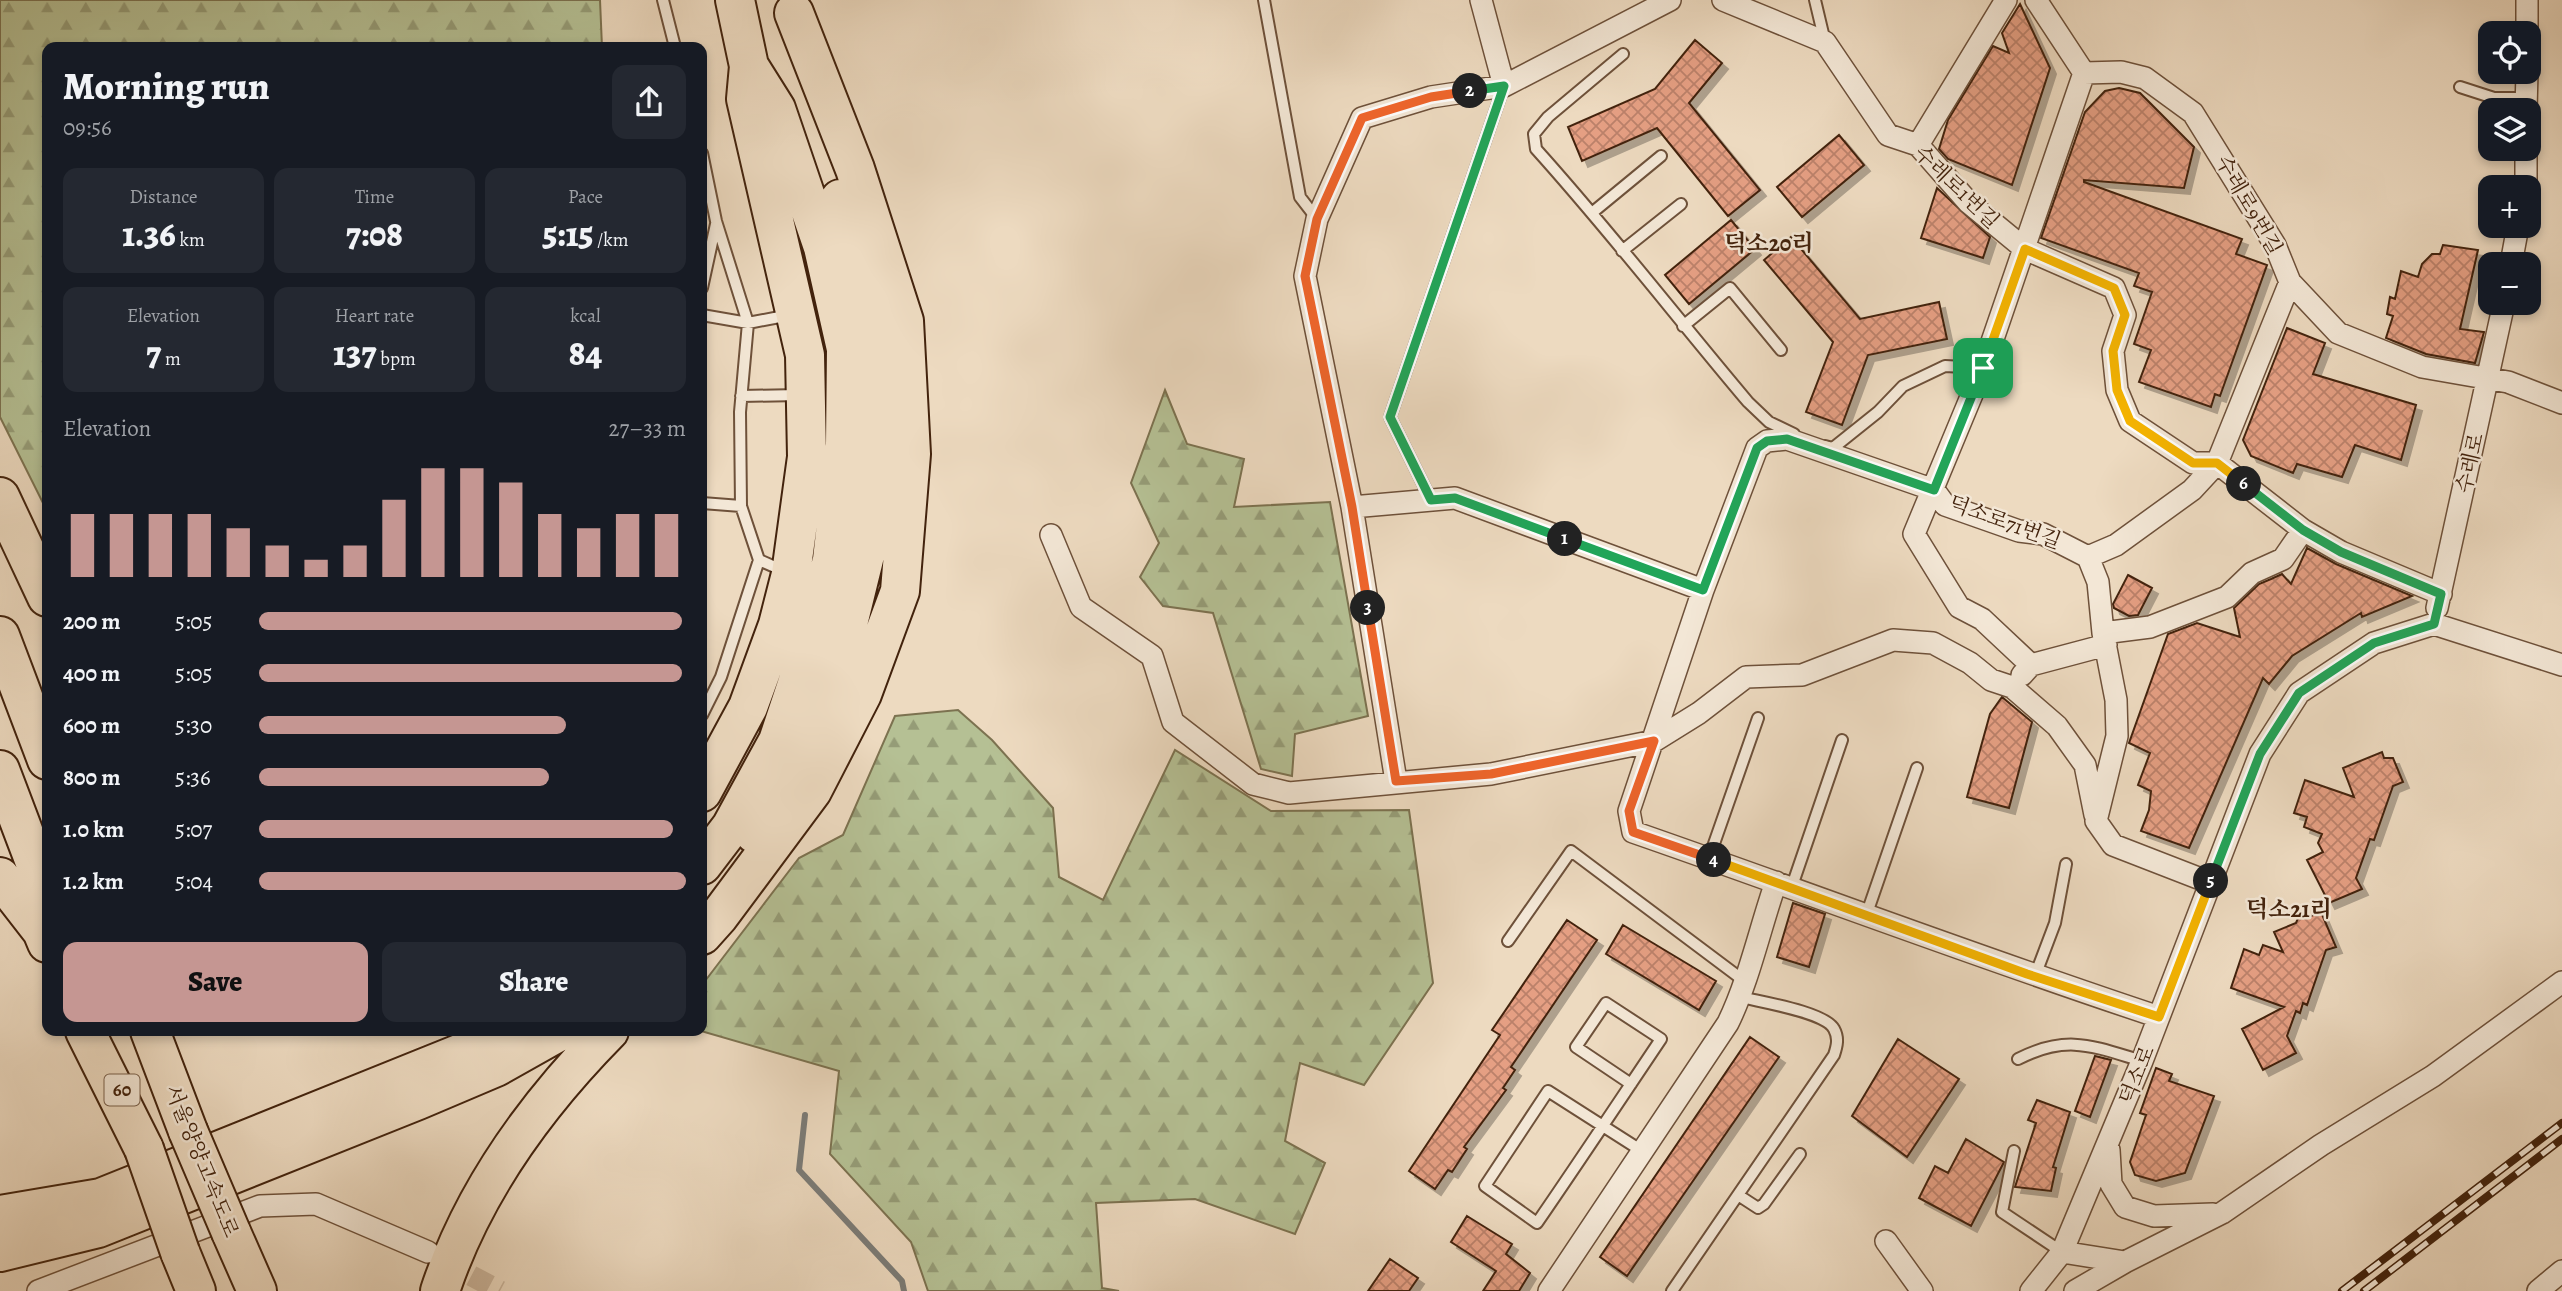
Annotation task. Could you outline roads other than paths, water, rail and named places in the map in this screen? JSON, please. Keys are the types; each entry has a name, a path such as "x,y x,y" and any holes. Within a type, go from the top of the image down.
{"highway":[{"path":"707,783 748,707 778,625 775,567 807,457 805,355 746,99 749,66 735,0"},
{"path":"707,900 745,852 805,745 845,636 866,551 882,454 881,386 870,319 792,7"},
{"path":"707,929 813,791 862,694 900,591 911,454 904,321 855,169 792,7"},
{"path":"707,858 731,827 778,741 809,649 832,560 845,445 846,349 823,247 776,109 749,66"},
{"path":"0,497 42,586"},
{"path":"0,636 42,748"},
{"path":"0,770 42,881"},
{"path":"0,877 42,931"},
{"path":"88,1036 144,1149"},
{"name":"60","path":"101,1036 196,1291"},
{"name":"서울양양고속도로","path":"152,1036 188,1130 257,1291"},
{"path":"0,1215 101,1198 464,1052 496,1036"},
{"path":"0,1252 98,1228 124,1218 463,1082 551,1036"},
{"path":"440,1291 456,1245 503,1158 564,1076 604,1036"}],"street":[{"path":"1480,0 1504,86"},
{"path":"1396,781 1352,507 1305,276 1317,219 1362,118 1431,97 1504,86 1669,0"},
{"path":"1723,0 1825,42"},
{"path":"1918,145 2006,0"},
{"path":"2031,665 1982,619 1959,607 1914,534 1983,368 2084,73 2036,0"},
{"path":"2527,0 2527,21"},
{"name":"수레로1번길","path":"1825,42 1888,135 1918,145 1969,203 2025,249 2114,288 2125,315 2113,351 2117,390 2130,421 2193,463 2217,463 2303,530 2341,552 2441,594"},
{"name":"수레로9번길","path":"2084,73 2121,72 2145,78 2193,113 2275,245 2290,282 2338,333 2422,367 2508,382 2562,403"},
{"path":"2088,557 2116,545 2192,491 2217,463 2290,282"},
{"name":"수레로","path":"2434,624 2501,315"},
{"name":"덕소로71번길","path":"1709,858 1633,832 1629,811 1749,461 1757,448 1767,441 1787,439 1934,490 1945,505 2019,531 2043,534 2088,557 2098,582 2116,700 2117,736 2096,821"},
{"path":"1352,507 1455,498 1703,590"},
{"path":"2012,687 2031,665 2105,639 2150,627 2227,597 2252,573 2283,559 2303,530"},
{"path":"1051,535 1081,607 1152,656 1173,722 1253,784 1289,793 1491,774 1654,741 1699,713 1745,677 1802,675 1894,640 1933,643 1970,663 1991,680 2012,687 2057,726 2085,765 2096,821 2113,845 2211,883"},
{"path":"2434,624 2562,665"},
{"name":"덕소로","path":"2031,1291 2062,1252 2108,1145 2260,754 2299,693 2374,643 2434,624"},
{"path":"1709,858 2035,976 2159,1017"},
{"path":"1549,1291 1728,1023 1784,885"},
{"path":"2076,1291 2125,1262 2222,1213 2321,1145 2433,1076 2562,982"},
{"path":"2108,1145 2111,1184 2125,1208 2154,1216 2222,1213"},
{"path":"38,1291 260,1206 316,1204 428,1252"},
{"path":"1886,1241 1922,1291"},
{"path":"2062,1252 2125,1262"},
{"path":"2538,1291 2562,1271"}],"lane":[{"path":"663,0 674,42"},
{"path":"1264,0 1300,197 1317,219"},
{"path":"1815,0 1825,42"},
{"path":"1623,54 1548,117 1534,134 1536,149 1593,212 1683,326 1748,402 1769,422 1813,443 1833,448 1878,412 1903,386 1945,366 1983,368"},
{"path":"1431,500 1390,417 1504,86"},
{"path":"2460,87 2494,98"},
{"path":"1593,212 1661,156"},
{"path":"707,177 716,221 748,323 741,396 741,506 775,567 707,705"},
{"path":"1622,251 1681,204"},
{"path":"707,264 716,221"},
{"path":"1683,326 1730,288 1781,349"},
{"path":"707,316 748,323 796,314"},
{"path":"741,396 806,395"},
{"path":"707,503 741,506"},
{"path":"1709,858 1758,718"},
{"path":"1784,885 1842,740"},
{"path":"1867,913 1917,768"},
{"path":"1508,941 1571,851 1742,989 1821,1017 1834,1027 1838,1041 1834,1055 1672,1291"},
{"path":"2035,976 2055,923 2066,863"},
{"path":"1631,1084 1576,1047 1606,1003 1661,1039 1631,1084 1602,1126 1537,1223 1485,1185 1548,1091 1602,1126 1642,1151"},
{"path":"2018,1059 2046,1045 2086,1044 2142,1061"},
{"path":"2014,1151 2002,1212 2062,1252"},
{"path":"1738,1195 1758,1208 1765,1204 1800,1154"}],"waterway":[{"path":"805,1115 799,1170 902,1281 904,1291"}],"tunnel":[{"path":"444,1261 500,1291"}],"railway":[{"path":"2342,1291 2562,1123"},
{"path":"2364,1291 2562,1139"}],"district":[{"name":"덕소20리","path":"1769,243"},
{"name":"덕소21리","path":"2289,909"}]}
